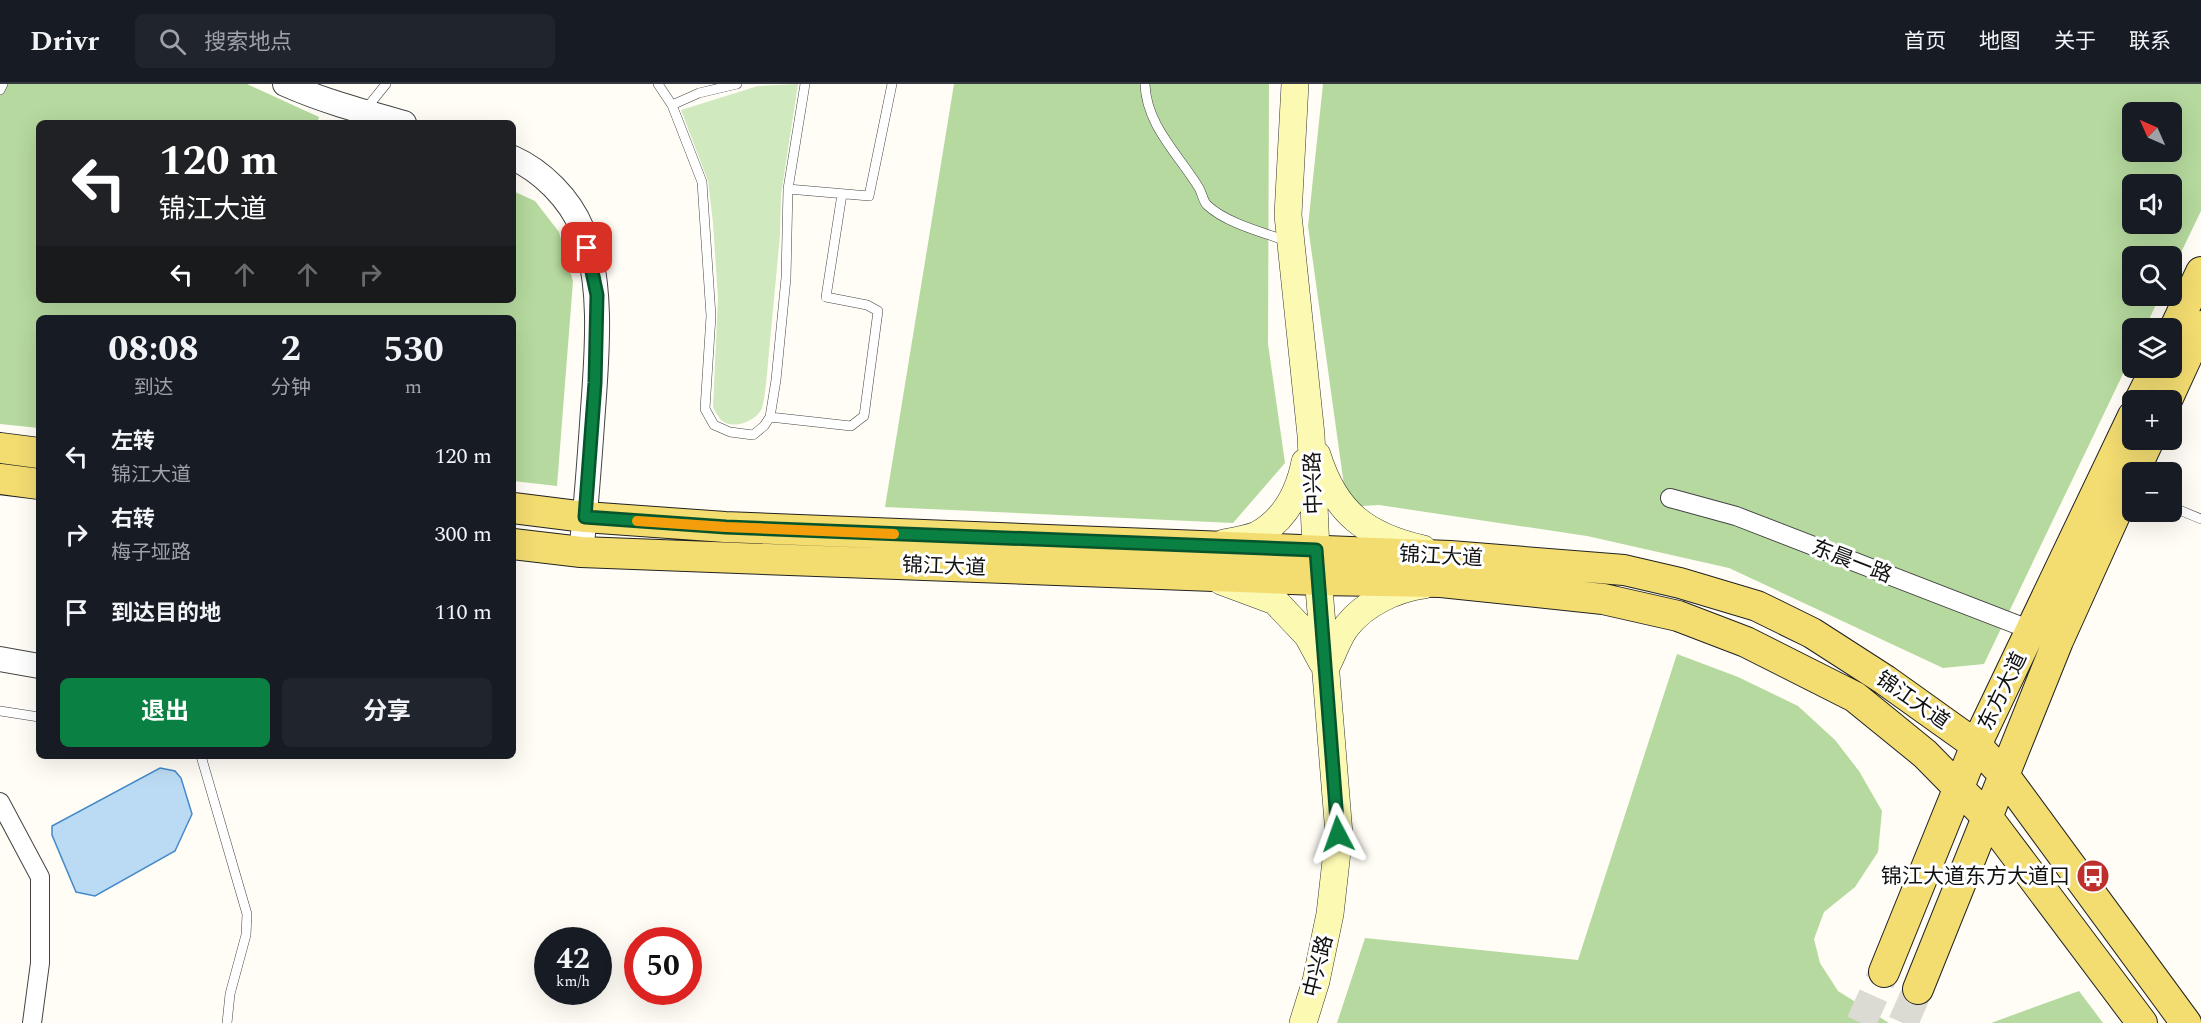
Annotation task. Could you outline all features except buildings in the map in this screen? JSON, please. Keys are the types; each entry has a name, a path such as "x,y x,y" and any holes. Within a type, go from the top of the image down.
{"main road":[{"name":"中兴路","path":"1295,84 1288,215 1311,435 1317,565 1338,834 1330,914 1316,981 1303,1023"},
{"path":"2179,318 2201,272"},
{"path":"2172,390 2201,326"},
{"path":"1207,546 1256,535 1281,518 1293,500 1303,474 1311,435"},
{"path":"1311,435 1322,471 1336,497 1354,519 1370,530 1446,569"},
{"name":"东方大道","path":"1884,972 1976,745 2122,439"},
{"path":"0,448 36,453"},
{"path":"0,479 36,484"},
{"name":"东方大道","path":"1918,989 2058,641 2122,500"},
{"name":"锦江大道","path":"516,508 585,517 726,527 1207,546 1317,565"},
{"name":"锦江大道","path":"516,544 581,552 1202,575 1317,565 1446,569 1624,570 1680,583 1757,606 1812,633 1885,680 1976,745 2004,775 2186,1023"},
{"name":"锦江大道","path":"1446,569 1603,598 1678,616 1746,642 1855,697 1925,754 1988,819 2142,1023"},
{"path":"1326,669 1347,626 1369,605 1446,569"},
{"path":"1202,575 1275,601 1308,636 1326,669"}],"street":[{"path":"285,84 306,93 393,120"},
{"path":"516,159 541,176 571,207 582,229 597,295 595,383 581,552"},
{"name":"东晨一路","path":"1670,498 1736,516 2031,630"},
{"path":"0,658 36,665"},
{"path":"0,802 40,877 40,963 32,1023"}],"lane":[{"path":"0,90 3,84"},
{"path":"364,112 386,84"},
{"path":"658,84 672,105 702,182 711,316 705,409 714,425 730,432 753,435 764,426 770,417 786,279 788,189 805,84"},
{"path":"672,105 699,93 737,84"},
{"path":"788,189 869,196 892,84"},
{"path":"1145,84 1146,100 1159,130 1199,189 1206,204 1248,228 1291,242"},
{"path":"770,417 851,426 864,417 878,311 867,305 826,297 842,194"},
{"path":"2182,511 2201,519"},
{"path":"0,711 36,717"},
{"path":"202,759 247,914 246,934 230,994 227,1023"}],"green space":[{"path":"0,84 247,84 319,117 318,120 36,120 36,303 516,303 516,192 535,201 559,232 573,281 557,486 516,481 516,315 36,315 36,428 0,424"},
{"path":"798,84 781,195 780,235 762,408 750,421 738,424 726,423 721,420 713,407 718,298 708,181 681,110 758,86"},
{"path":"954,84 1269,84 1268,344 1285,463 1233,523 885,507"},
{"path":"1323,84 2201,84 2201,211 2182,250 2182,246 2122,246 2122,306 2155,306 2150,318 2122,318 2122,376 1984,664 1943,668 1729,568 1587,536 1379,505 1347,507 1308,226"},
{"path":"1677,654 1738,677 1798,706 1835,740 1859,771 1882,811 1878,852 1855,887 1824,912 1814,939 1820,963 1838,991 1889,1023 1337,1023 1365,938 1578,960"},
{"path":"2079,991 2103,1023 1991,1023"}],"water":[{"path":"160,768 175,771 181,778 192,814 175,851 95,896 76,892 52,835 52,826"}],"tunnel":[{"path":"1861,1023 1884,972"},
{"path":"1903,1023 1918,989"}],"slow traffic":[{"path":"637,521 894,534"}],"place":[{"name":"锦江大道东方大道口","path":"2093,876"}],"route":[{"path":"587,248 597,295 595,383 585,517 726,527 1316,550 1338,834"}]}
